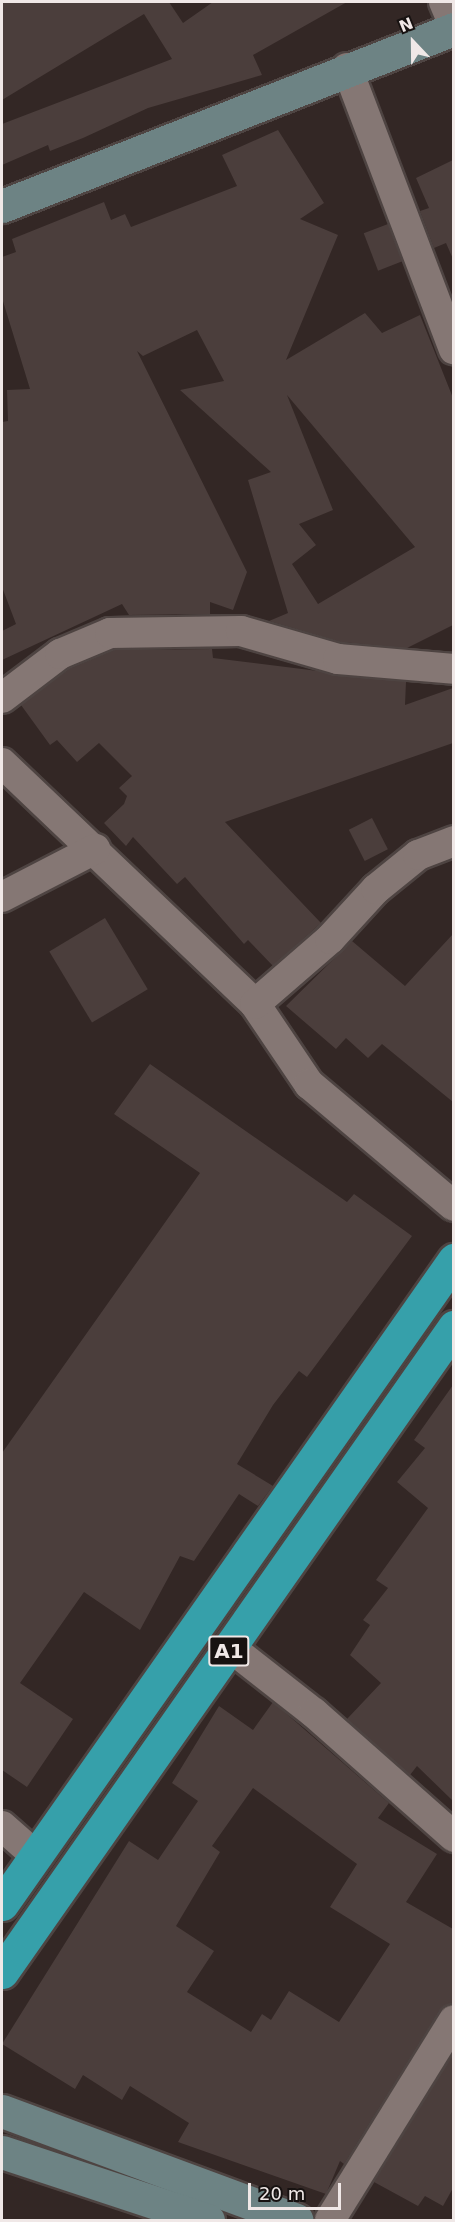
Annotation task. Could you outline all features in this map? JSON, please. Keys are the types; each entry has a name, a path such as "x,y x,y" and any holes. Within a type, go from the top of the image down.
{"highway":[{"name":"A1","path":"2,1904 453,1260"},
{"name":"A1","path":"2,1972 231,1648 453,1327"}],"main road":[{"path":"2,206 453,27"},
{"path":"2,2111 296,2220"},
{"path":"2,2152 208,2220"}],"street":[{"path":"444,2 453,27"},
{"path":"347,68 453,349"},
{"path":"2,698 60,654 110,633 241,631 338,659 453,669"},
{"path":"2,763 95,849 255,1004 309,1084 453,1206"},
{"path":"255,1004 330,939 376,889 418,855 453,841"},
{"path":"2,897 95,849"},
{"path":"231,1648 314,1713 453,1837"},
{"path":"2,1826 36,1856"},
{"path":"330,2220 453,2020"}],"building":[{"path":"2,2 169,2 183,23 213,2 347,2 253,55 262,75 148,108 50,151 48,145 2,165 2,124 172,59 144,14 2,100"},
{"path":"278,130 324,203 300,219 338,235 286,360 365,313 382,333 420,315 453,398 453,625 407,648 341,642 269,621 288,613 248,480 271,472 180,390 224,381 197,330 143,356 137,351 247,572 233,610 210,602 210,614 129,615 122,604 2,660 2,631 16,624 2,587 2,422 8,421 7,390 30,389 2,298 2,257 16,252 12,239 104,202 111,220 125,214 131,227 237,186 222,155","holes":["287,395 415,547 318,604 292,564 316,545 299,524 333,510"]},
{"path":"453,160 453,259 446,243 434,248 420,211 429,208 416,178"},
{"path":"388,224 402,261 378,271 364,233"},
{"path":"212,649 213,658 406,682 405,705 453,688 453,743 225,822 321,923 273,966 248,940 244,944 185,877 177,884 133,837 126,846 104,823 124,804 127,796 119,788 132,776 99,743 77,762 57,740 50,745 21,705 69,669 114,650"},
{"path":"372,818 388,849 365,861 349,830"},
{"path":"105,918 148,989 92,1023 49,951"},
{"path":"453,934 453,1102 382,1044 368,1058 346,1038 336,1049 286,1006 352,941 405,986"},
{"path":"150,1064 347,1202 354,1194 412,1236 307,1377 299,1371 273,1405 237,1464 273,1486 258,1506 239,1494 194,1561 180,1556 140,1630 84,1592 20,1683 73,1719 27,1787 2,1770 2,1453 200,1173 114,1114"},
{"path":"453,1385 453,1801 417,1766 410,1775 347,1719 381,1683 350,1655 370,1625 363,1620 388,1588 376,1580 428,1508 397,1482 425,1448 414,1440"},
{"path":"273,1702 389,1803 378,1818 437,1854 406,1902 453,1929 453,2003 439,2011 344,2164 340,2161 326,2194 178,2142 189,2123 130,2086 122,2100 83,2075 75,2089 2,2044 129,1841 158,1860 198,1801 172,1783 219,1706 253,1730","holes":["253,1788 357,1864 330,1907 390,1944 339,2022 289,1991 271,2020 262,2014 251,2032 187,1992 214,1951 176,1926 220,1852 212,1846"]},
{"path":"453,2054 453,2188 443,2206 425,2196 418,2206 374,2182"}]}
